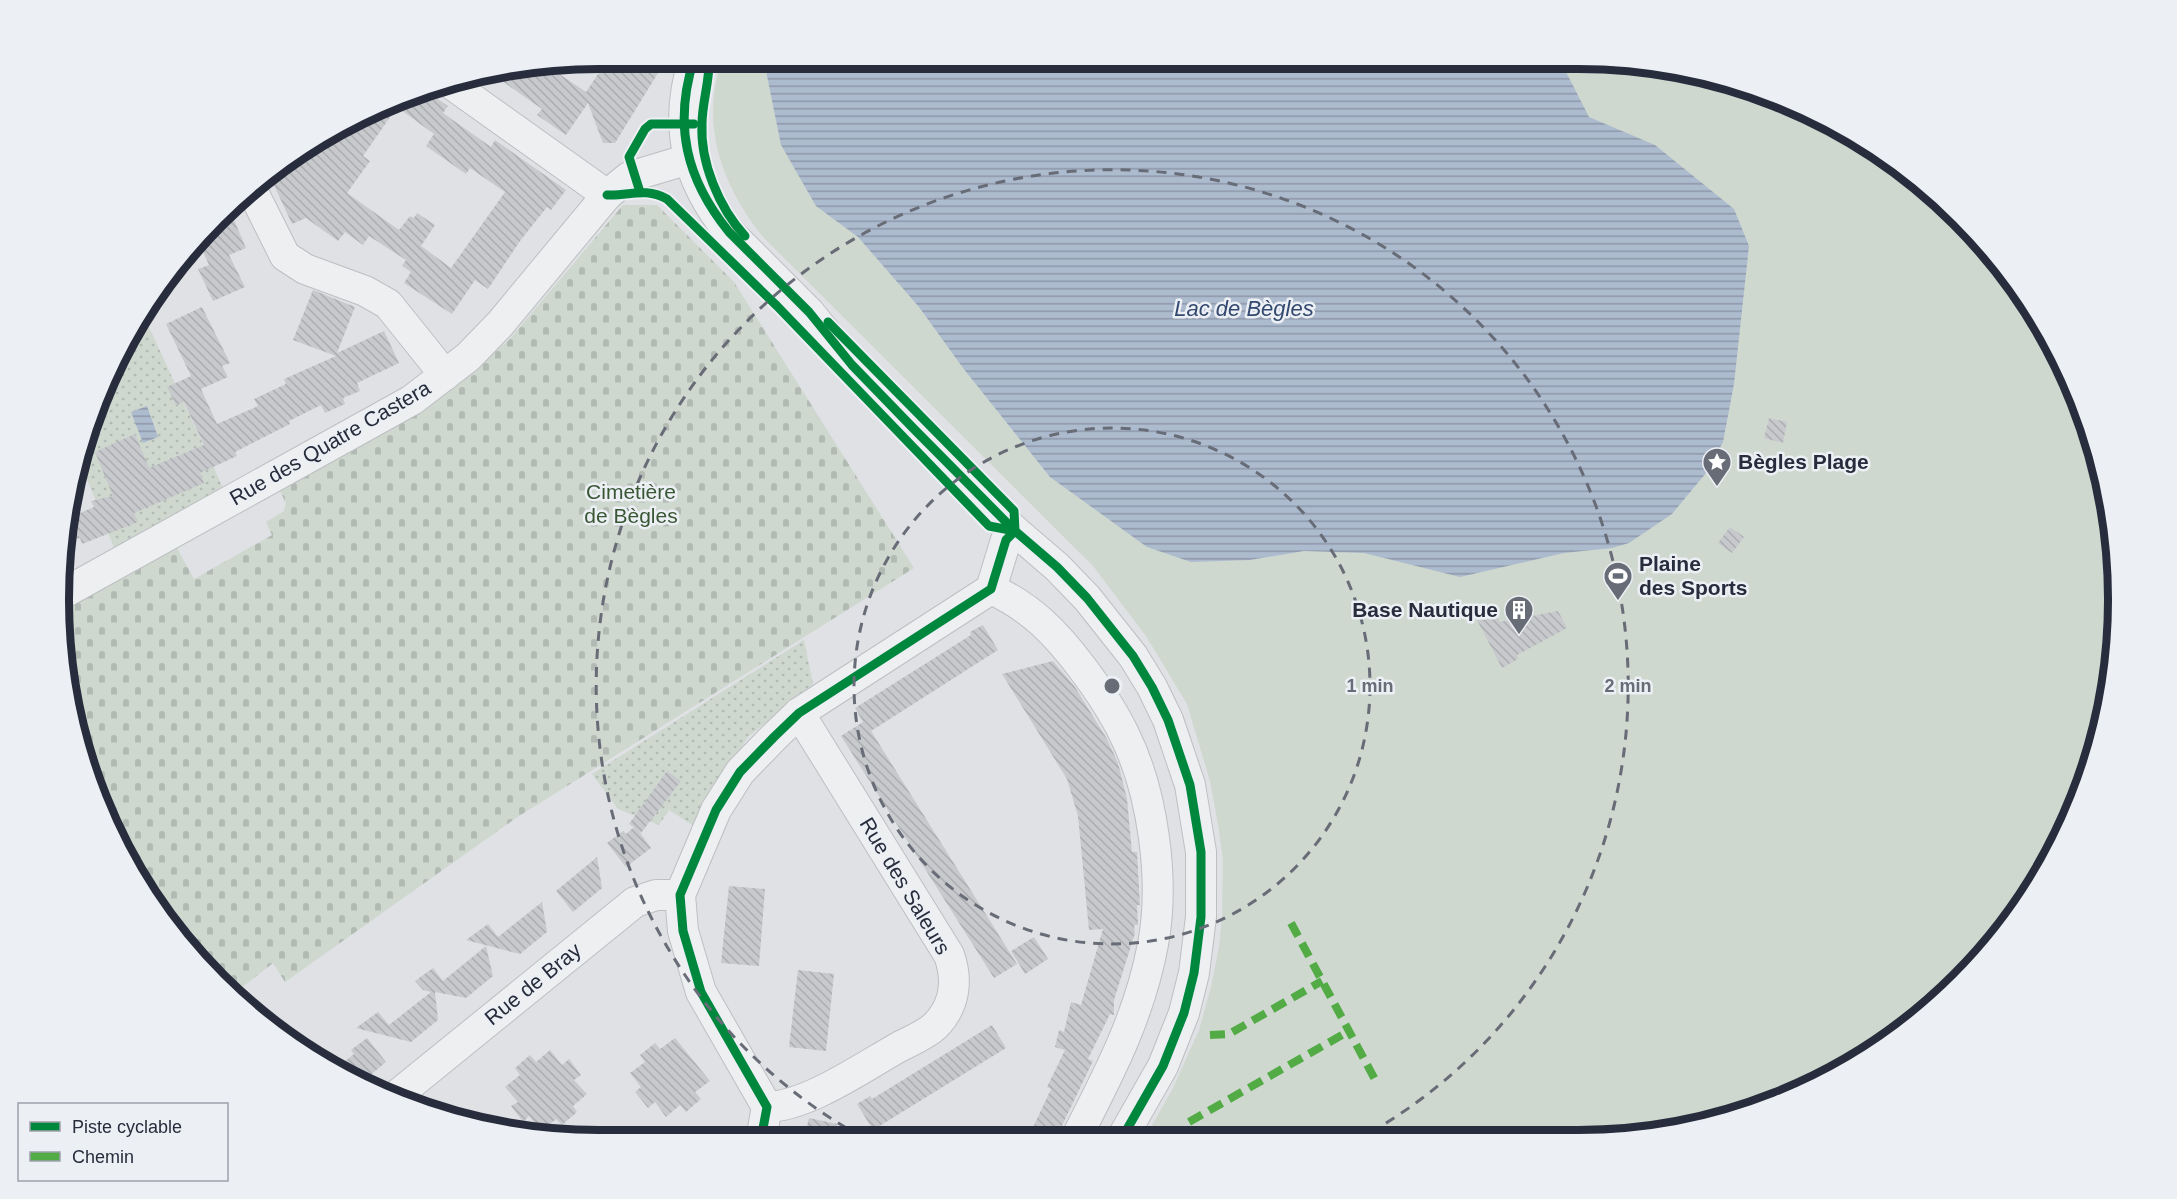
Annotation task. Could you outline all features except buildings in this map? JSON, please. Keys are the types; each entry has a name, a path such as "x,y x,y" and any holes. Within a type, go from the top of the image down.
{"street":[{"path":"678,69 671,96 667,144 680,161"},
{"path":"692,69 684,111 685,141 680,161 687,203 698,218 799,321 852,365 1015,531 1057,567 1087,598 1133,656 1168,720 1190,785 1202,868 1201,918 1194,973 1184,1013 1162,1066 1126,1130"},
{"path":"458,88 607,195"},
{"name":"Rue des Quatre Castera","path":"69,590 412,400 468,357 500,324 607,195 629,177 680,161"},
{"path":"255,197 285,256 305,269 365,291 387,304 445,375"},
{"path":"763,1130 767,1107 701,992 683,932 680,895 716,810 740,772 799,713 991,589 1006,540 1015,531"},
{"path":"991,589 1037,616 1066,646 1100,691 1124,733 1135,759 1153,831 1158,869 1157,916 1145,979 1130,1029 1080,1130"},
{"name":"Rue des Saleurs","path":"767,1107 781,1106 823,1090 934,1027 950,1005 955,987 954,970 949,955 799,713"},
{"name":"Rue de Bray","path":"401,1092 634,902 656,895 680,895"}],"green space":[{"name":"Plaine des Sports","path":"720,69 1612,70 1681,79 1748,97 1781,109 1843,140 1872,158 1927,201 1953,224 1998,277 2019,305 2053,365 2068,396 2090,462 2098,496 2107,565 2107,634 2103,669 2098,703 2080,770 2068,803 2037,865 2019,894 1976,949 1953,975 1900,1020 1872,1041 1812,1075 1781,1090 1715,1112 1681,1120 1612,1129 1149,1130 1173,1088 1199,1030 1211,987 1222,917 1223,860 1218,824 1210,781 1187,704 1146,636 1093,566 763,237 736,196 719,153 714,130 713,107"},
{"name":"Cimetière de Bègles","path":"623,205 657,205 734,282 914,568 516,818 285,982 273,963 240,989 201,949 158,894 140,865 109,803 87,737 79,703 70,634 69,604 177,548 194,579 272,535 266,522 284,511 286,503 280,491 420,413 508,341"},
{"path":"147,323 224,490 115,550 85,473 109,396"},
{"path":"804,640 813,684 748,737 692,825 669,810 659,825 618,809 592,774"}],"water":[{"name":"Lac de Bègles","path":"766,69 1453,69 1454,71 1565,69 1589,117 1655,145 1734,209 1749,246 1734,384 1723,442 1706,473 1672,514 1629,543 1612,548 1564,553 1460,577 1364,553 1304,551 1250,560 1191,562 1147,547 1050,477 963,368 919,307 858,237 816,206 781,145"},
{"path":"147,406 158,437 143,443 131,412"}],"marked path":[{"path":"1291,923 1378,1085"},
{"path":"1210,1035 1229,1034 1322,981"},
{"path":"1189,1122 1349,1031"}],"cycle path":[{"path":"692,69 685,106 688,150 693,171 714,212 729,232 809,312 852,365 1015,531 1057,567 1087,598 1133,656 1168,720 1190,785 1201,852 1201,917 1194,973 1184,1013 1163,1066 1127,1130"},
{"path":"708,69 702,116 704,154 719,198 745,236"},
{"path":"640,192 629,157 645,129 651,124 694,124"},
{"path":"607,195 651,193 667,199 777,306 989,526 1015,531"},
{"path":"828,322 1014,511 1015,531"},
{"path":"763,1130 767,1107 701,992 683,931 680,895 716,810 740,772 799,713 991,589 1006,540 1015,531"}],"place":[{"name":"Bègles Plage","path":"1717,488"},
{"name":"Plaine des Sports","path":"1618,602"},
{"name":"Base Nautique","path":"1519,636"}]}
